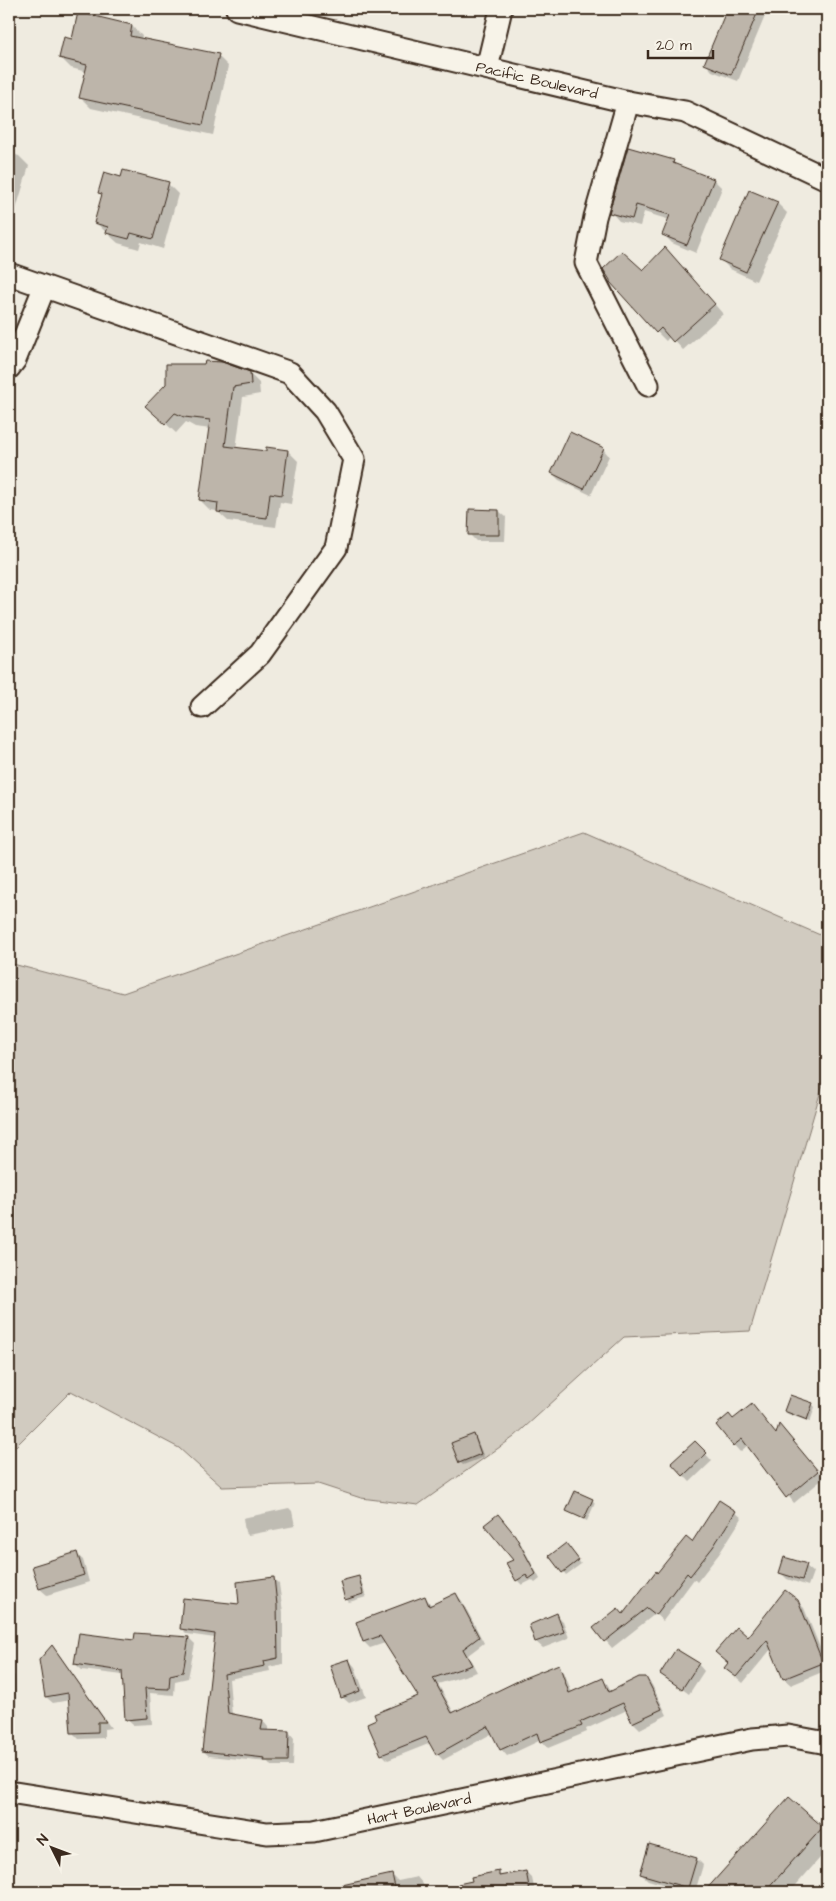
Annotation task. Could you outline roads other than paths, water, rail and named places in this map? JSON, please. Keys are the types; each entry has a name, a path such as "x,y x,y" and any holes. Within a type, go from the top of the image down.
{"street":[{"name":"Pacific Boulevard","path":"238,9 628,102 685,112 827,179"},
{"path":"487,68 501,9"},
{"path":"628,102 595,217 586,263 648,385"},
{"path":"9,274 44,288 290,373 325,411 354,459 336,548 260,654 202,707"},
{"path":"9,368 15,360 44,288"},
{"name":"Hart Boulevard","path":"9,1792 268,1833 314,1831 752,1739 788,1736 827,1743"}]}
